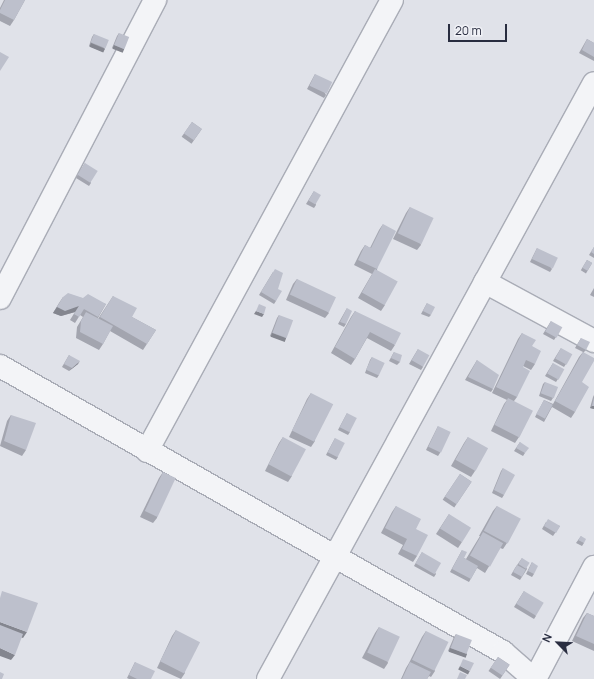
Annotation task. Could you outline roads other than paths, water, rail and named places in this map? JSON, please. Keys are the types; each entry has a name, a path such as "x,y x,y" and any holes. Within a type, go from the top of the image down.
{"street":[{"path":"147,451 392,0"},
{"path":"0,298 148,2"},
{"path":"268,679 594,83"},
{"path":"485,282 594,341"},
{"path":"0,366 147,451 336,556 503,652 535,679 594,567"}]}
